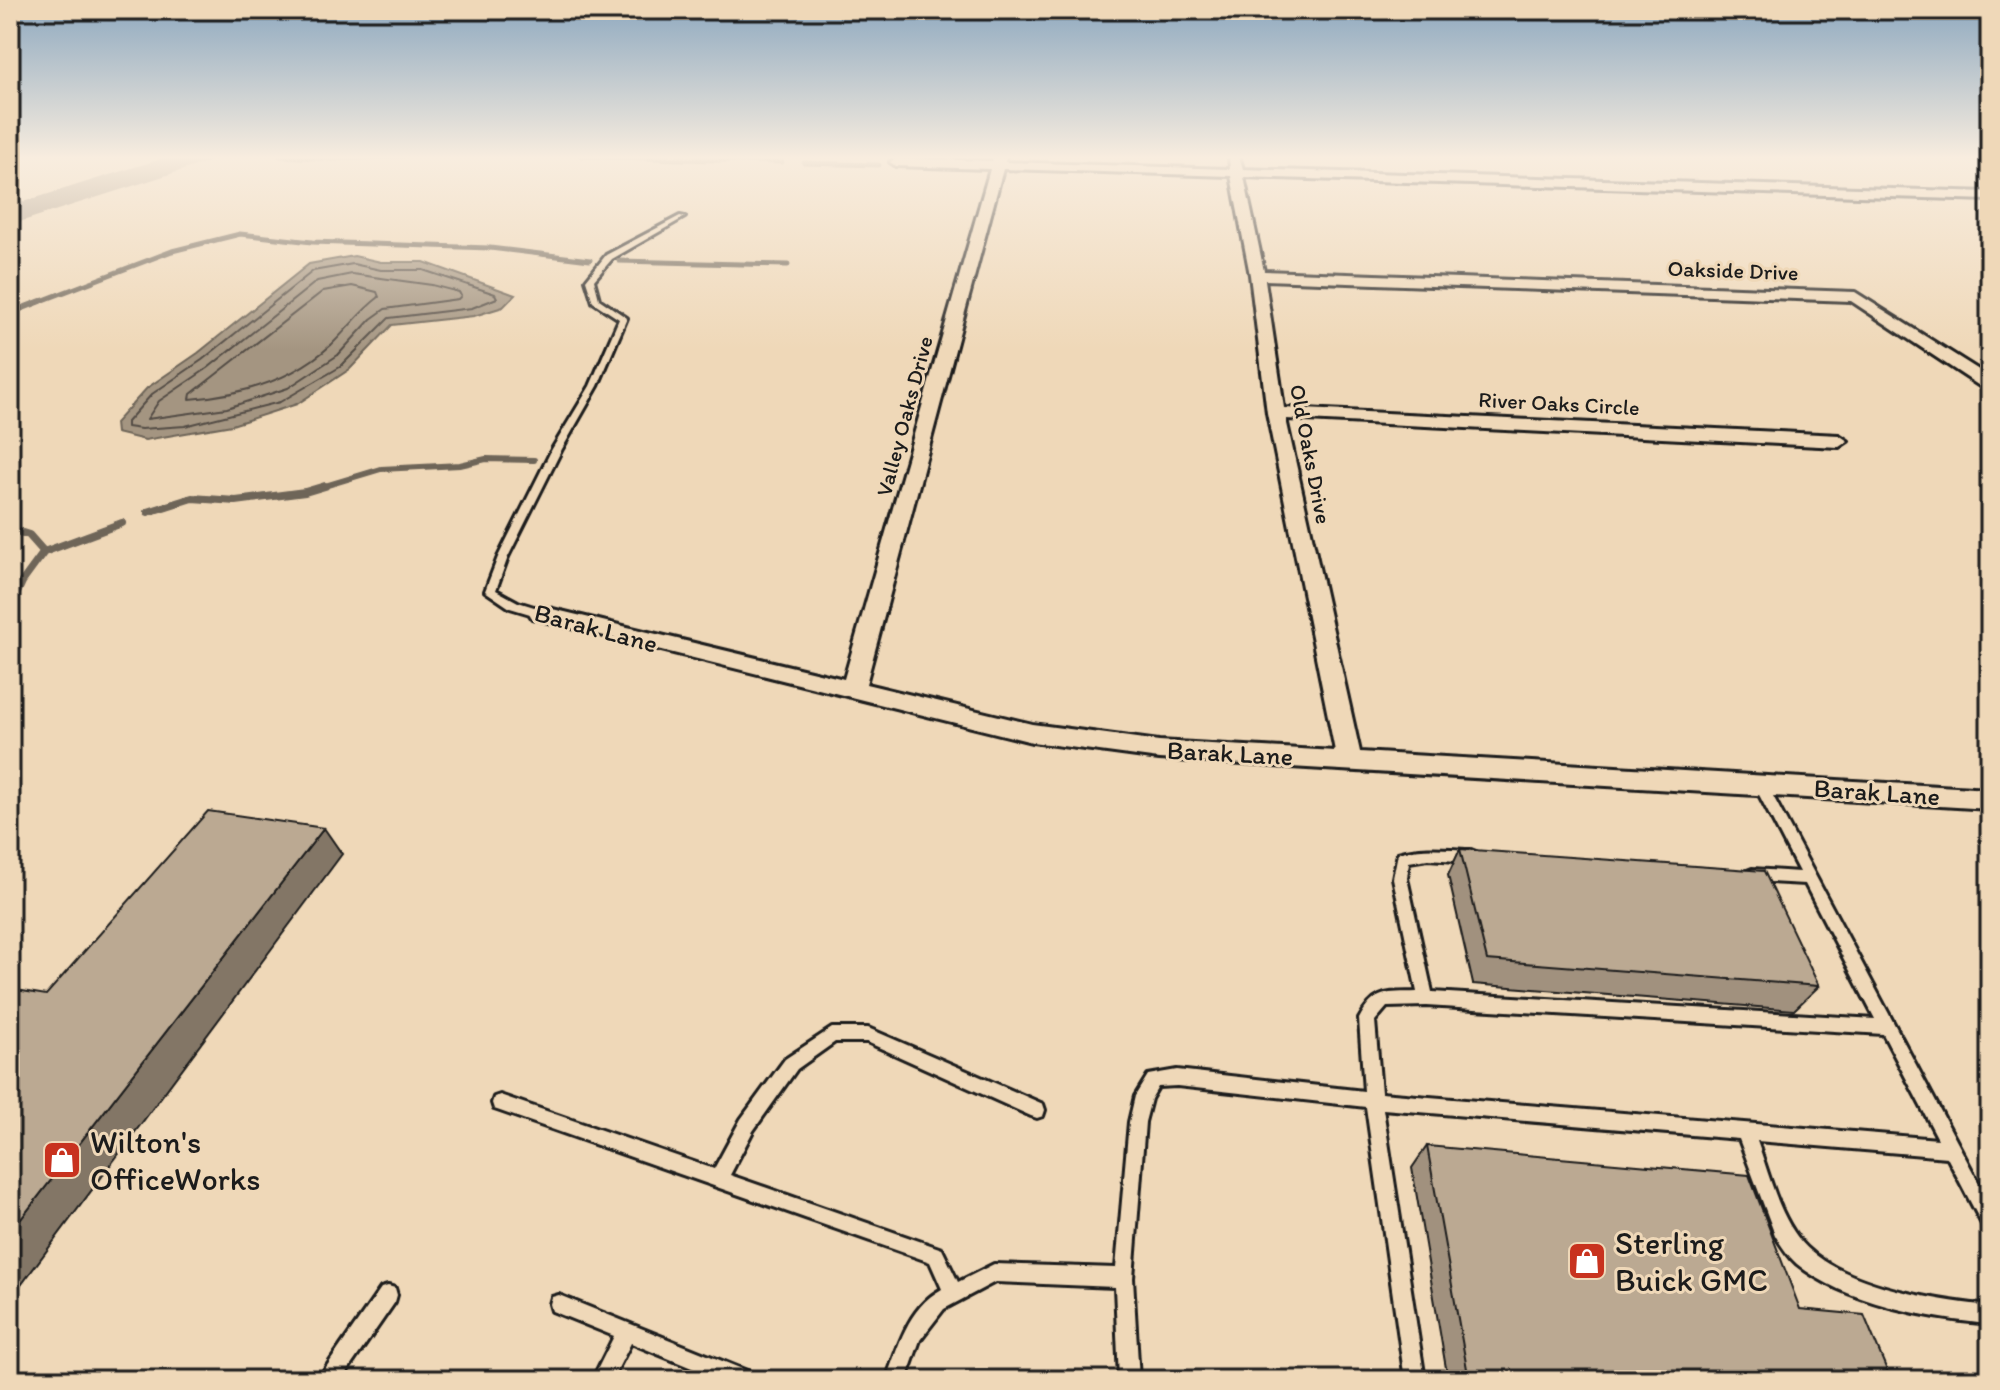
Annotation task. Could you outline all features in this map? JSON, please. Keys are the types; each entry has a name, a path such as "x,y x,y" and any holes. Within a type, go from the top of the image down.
{"street":[{"name":"Valley Oaks Drive","path":"853,689 982,221"},
{"name":"Old Oaks Drive","path":"1246,221 1257,275 1276,413 1349,759"},
{"name":"Oakside Drive","path":"1257,275 1855,297 1990,385"},
{"name":"River Oaks Circle","path":"1276,413 1839,441"},
{"name":"Barak Lane","path":"540,613 1032,733 1159,750 1990,799"}],"lane":[{"name":"Barak Lane","path":"540,613 514,605 490,591 557,449 594,386 623,318 596,300 590,280 609,257 675,221"},
{"path":"1760,785 1990,1222"},
{"path":"1426,999 1400,878 1403,857 1428,853 1492,857"},
{"path":"1730,873 1809,878"},
{"path":"1415,1380 1373,1100 1367,1019 1383,1000 1426,999 1887,1027"},
{"path":"719,1178 747,1125 791,1064 832,1035 868,1035 1037,1110"},
{"path":"1129,1380 1124,1278 1137,1122 1143,1096 1154,1080 1177,1078 1373,1100 1951,1149"},
{"path":"500,1103 936,1255 954,1294"},
{"path":"1745,1132 1789,1242 1829,1276 1948,1312 1990,1315"},
{"path":"896,1380 912,1334 937,1302 994,1273 1124,1278"},
{"path":"329,1380 388,1295"},
{"path":"559,1304 745,1380"},
{"path":"602,1380 627,1331"}],"water":[{"path":"354,256 381,262 424,262 515,295 503,307 474,316 392,325 350,369 297,404 232,425 145,440 116,433 115,423 147,388 198,353 309,264"}],"building":[{"name":"Wilton's OfficeWorks","path":"208,811 324,828 10,1233 10,989 46,995"},
{"path":"1460,849 1764,871 1819,986 1487,960"},
{"name":"Sterling Buick GMC","path":"1427,1146 1749,1175 1800,1309 1864,1315 1891,1380 1469,1380"}],"waterway":[{"path":"36,303 172,251 240,234 312,242 490,248 590,260"},
{"path":"619,261 788,265"},
{"path":"10,313 41,301"},
{"path":"318,488 381,469 460,465 486,459 534,460"},
{"path":"148,512 192,498 236,501 305,492 325,486"},
{"path":"44,552 122,523"},
{"path":"10,529 29,535 44,552"},
{"path":"10,608 22,582 44,552"}],"place":[{"name":"Wilton's OfficeWorks","path":"62,1160"},
{"name":"Sterling Buick GMC","path":"1587,1261"}]}
